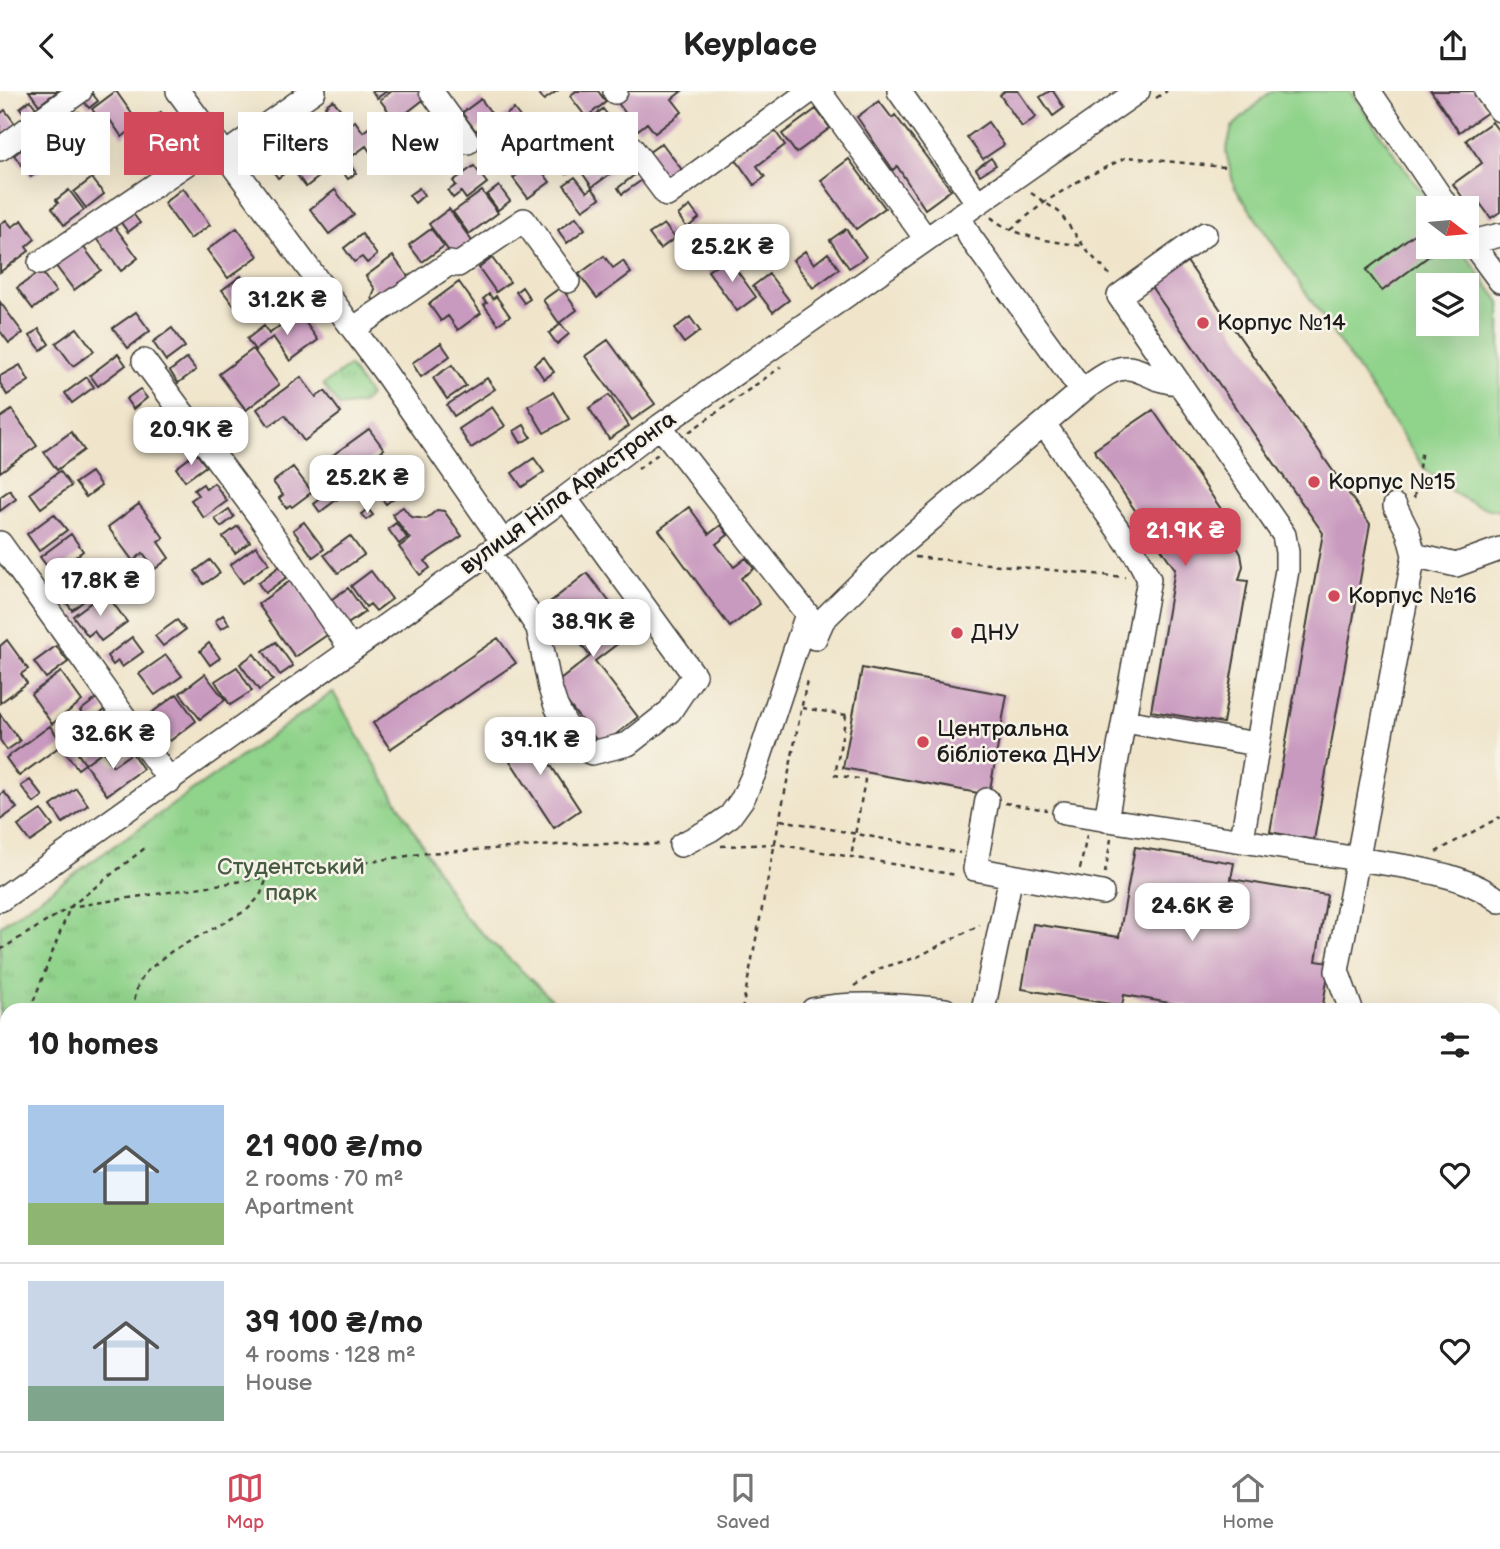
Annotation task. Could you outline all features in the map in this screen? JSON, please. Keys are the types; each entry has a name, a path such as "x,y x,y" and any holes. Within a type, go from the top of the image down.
{"street":[{"path":"0,149 80,91"},
{"path":"177,91 193,112"},
{"path":"224,147 314,91"},
{"path":"431,91 468,142"},
{"path":"638,156 667,195 810,91"},
{"path":"819,91 926,239"},
{"path":"899,91 968,209 971,237 1082,391"},
{"name":"вулиця Ніла Армстронга","path":"0,900 565,498 660,426 1138,91"},
{"path":"1368,91 1440,196"},
{"path":"1486,91 1500,110"},
{"path":"224,154 353,328 496,547 538,628 550,688 573,739 583,749 592,753 628,744 670,711 694,675 565,498"},
{"path":"40,263 179,175"},
{"path":"353,328 450,263 458,265 524,220 568,281"},
{"path":"1205,234 1119,296 1284,535 1287,570 1242,839"},
{"path":"1479,237 1500,235"},
{"path":"1479,252 1500,281"},
{"path":"144,361 265,524 351,649"},
{"path":"815,638 823,620 890,554 1082,391 1107,374 1122,369 1134,369 1161,381 1178,383"},
{"path":"1044,424 1138,558 1149,579 1125,721 1103,820"},
{"path":"660,426 807,614 755,771 743,798 730,815 710,830 681,845"},
{"path":"1348,1003 1337,971 1414,555 1408,532 1395,506"},
{"path":"0,543 170,781"},
{"path":"1414,555 1455,565 1500,549"},
{"path":"1125,721 1256,744"},
{"path":"998,802 976,862 1011,876 1102,893"},
{"path":"1064,813 1409,867 1459,878 1475,884 1500,901"},
{"path":"985,1003 1011,876"}],"path":[{"path":"1011,229 1045,202 1082,179 1127,157 1224,167"},
{"path":"1031,193 1059,212 1084,246 1126,292"},
{"path":"968,209 1011,229 1053,242 1084,246"},
{"path":"1408,532 1422,449"},
{"path":"890,554 1149,579"},
{"path":"802,708 853,716"},
{"path":"846,715 835,775 865,780 851,857"},
{"path":"743,1003 800,720"},
{"path":"998,802 1064,813"},
{"path":"1409,867 1500,817"},
{"path":"719,846 776,844 970,878 976,862 855,833 780,820"},
{"path":"1077,888 1103,820"},
{"path":"1102,893 1103,820"},
{"path":"71,907 427,853 572,844 681,845"},
{"path":"0,950 71,907 116,868 145,848"},
{"path":"134,1003 138,984 148,971 172,951 247,910 260,896 267,878"},
{"path":"33,1003 71,907"},
{"path":"827,1003 881,968 915,958 1005,913"}],"green space":[{"path":"1271,91 1350,91 1424,196 1416,196 1416,259 1469,259 1479,273 1416,273 1416,336 1479,336 1479,273 1500,302 1500,511 1468,501 1424,468 1234,186 1226,152 1232,127"},
{"path":"349,366 370,396 361,404 340,407 323,385"},
{"name":"Студентський парк","path":"333,692 464,916 556,1003 0,1003 0,926"}],"building":[{"path":"29,91 58,91 39,105"},
{"path":"116,91 131,112 124,112 124,135 122,137 110,120 110,112 94,112 92,109"},
{"path":"372,91 387,91 377,98"},
{"path":"392,91 423,91 427,97 408,112 389,112 380,100"},
{"path":"537,91 557,91 544,100"},
{"path":"576,91 598,91 606,102 593,112 582,112 570,96"},
{"path":"625,91 682,91 672,99 682,112 655,133 647,123 638,130 638,112 625,112 615,99"},
{"path":"1005,91 1018,91 1036,117 1022,127 1000,95"},
{"path":"1053,91 1064,108 1053,116 1040,97"},
{"path":"1431,91 1473,91 1488,112 1459,132"},
{"path":"91,92 98,101 89,108 82,99"},
{"path":"481,99 490,112 477,112 476,131 463,112"},
{"path":"30,100 38,111 23,112 20,108"},
{"path":"333,100 342,111 330,112 325,106"},
{"path":"879,101 892,118 895,115 951,190 925,209 897,166 893,170 857,117"},
{"path":"816,109 830,128 796,153 782,134"},
{"path":"5,110 16,125 0,137 0,114"},
{"path":"355,121 363,132 367,129 367,147 353,156 353,122"},
{"path":"988,122 1004,145 983,159 967,137"},
{"path":"1492,122 1500,133 1500,212 1491,218 1479,202 1479,196 1462,196 1453,184 1482,163 1466,140"},
{"path":"773,128 785,145 757,166 765,177 754,185 734,157"},
{"path":"662,143 682,170 665,182 645,155"},
{"path":"21,150 21,164 14,155"},
{"path":"991,158 996,165 980,175 976,169"},
{"path":"849,159 885,208 856,229 821,180"},
{"path":"474,166 477,175 481,175 487,183 466,199 461,192 453,198 448,191 456,185 453,181"},
{"path":"638,174 642,180 622,194 618,188 634,175"},
{"path":"297,175 321,175 306,187"},
{"path":"517,175 545,175 550,182 528,198 513,178"},
{"path":"584,175 608,175 592,187"},
{"path":"575,177 587,192 592,188 600,198 583,210 564,185"},
{"path":"92,178 104,194 86,208 74,192"},
{"path":"499,186 510,201 498,210 487,195"},
{"path":"183,188 210,225 190,239 164,203"},
{"path":"419,188 424,195 415,203 409,195"},
{"path":"69,190 84,210 64,225 52,208 58,203 56,200"},
{"path":"335,190 354,215 329,234 310,209"},
{"path":"482,191 498,213 469,234 453,212"},
{"path":"690,206 699,218 687,228 678,215"},
{"path":"449,209 474,244 454,258 429,224"},
{"path":"131,211 140,223 128,232 119,220"},
{"path":"576,217 585,229 567,243 558,230"},
{"path":"6,220 12,227 22,220 35,239 26,247 29,251 0,272 0,224"},
{"path":"113,224 138,258 121,271 96,237"},
{"path":"664,224 675,238 660,249 649,234"},
{"path":"237,228 258,256 228,278 207,250"},
{"path":"431,229 444,246 422,262 409,245"},
{"path":"846,229 866,257 849,268 830,240"},
{"path":"1416,233 1416,259 1425,259 1382,291 1366,270"},
{"path":"362,234 377,255 367,263 362,257 354,262 344,248"},
{"path":"766,238 780,257 767,267 753,248"},
{"path":"82,245 101,270 74,290 55,265"},
{"path":"805,251 814,264 828,253 839,269 813,288 793,260"},
{"path":"393,256 412,282 376,303 372,298 375,289 366,276"},
{"path":"604,256 613,268 623,261 631,273 597,298 579,274"},
{"path":"727,257 756,297 737,311 708,271"},
{"path":"492,258 510,282 496,292 479,268"},
{"path":"1186,260 1370,524 1314,840 1270,832 1323,533 1150,285"},
{"path":"41,271 56,292 33,309 17,288"},
{"path":"769,274 789,300 773,312 753,286"},
{"path":"241,276 257,299 239,312 222,290"},
{"path":"459,282 481,313 458,330 448,316 441,321 429,304"},
{"path":"522,287 530,299 524,303 516,292"},
{"path":"561,287 577,310 559,323 543,300"},
{"path":"489,294 493,299 496,296 510,316 498,324 484,305 487,303 483,299"},
{"path":"0,302 23,333 9,343 0,331"},
{"path":"136,312 150,331 128,348 113,328"},
{"path":"298,312 318,340 290,361 273,337 255,350 247,339 264,326 269,334"},
{"path":"690,317 700,331 684,343 674,329"},
{"path":"561,324 569,334 557,344 549,333"},
{"path":"77,328 94,351 73,366 56,343"},
{"path":"172,328 185,347 166,361 153,342"},
{"path":"39,329 49,344 41,350 30,336"},
{"path":"608,340 655,404 632,420 585,356"},
{"path":"441,343 450,356 421,377 412,363"},
{"path":"253,349 279,385 246,410 219,374"},
{"path":"118,354 126,365 98,386 90,375"},
{"path":"544,357 554,372 544,379 534,364"},
{"path":"187,358 196,370 178,383 170,371"},
{"path":"20,365 29,381 7,395 0,383 0,376"},
{"path":"452,365 466,386 447,399 433,378"},
{"path":"87,377 94,387 72,403 65,393"},
{"path":"301,377 316,397 325,391 341,413 304,441 285,415 269,426 257,409"},
{"path":"487,378 495,389 454,416 447,405"},
{"path":"140,389 147,398 133,409 126,399"},
{"path":"553,392 569,419 544,433 528,406"},
{"path":"609,395 629,426 609,439 589,408"},
{"path":"492,407 505,426 471,448 459,429"},
{"path":"12,410 37,446 0,472 0,418"},
{"path":"1153,410 1234,528 1229,532 1241,554 1243,566 1239,580 1248,581 1223,723 1151,711 1175,569 1094,450"},
{"path":"173,420 183,434 163,448 153,435"},
{"path":"524,425 531,437 521,443 514,431"},
{"path":"369,429 384,449 348,476 333,455"},
{"path":"71,432 84,450 57,470 44,452"},
{"path":"196,453 206,466 185,481 176,468"},
{"path":"534,458 544,472 522,487 512,473"},
{"path":"405,460 418,477 386,504 379,495 391,486 383,477"},
{"path":"293,467 312,492 292,507 290,505 286,508 279,498 283,495 273,482"},
{"path":"60,471 71,486 41,508 30,493"},
{"path":"91,472 101,486 86,497 75,483"},
{"path":"214,483 227,501 204,518 191,500 198,495 194,490 203,484 206,489"},
{"path":"334,488 340,497 320,512 314,504"},
{"path":"10,490 16,499 0,511 0,497"},
{"path":"139,504 164,538 158,542 169,558 155,569 143,553 133,561 108,527"},
{"path":"403,507 411,517 426,519 437,510 444,511 462,536 425,561 430,568 420,575 399,547 410,539 392,514"},
{"path":"689,507 709,534 721,525 728,535 716,544 734,567 746,558 754,569 741,578 760,604 730,627 659,530"},
{"path":"229,509 234,517 221,527 215,519"},
{"path":"368,509 373,515 366,520 361,514"},
{"path":"54,514 67,530 39,551 27,534"},
{"path":"304,522 324,549 313,557 293,530"},
{"path":"396,523 407,538 399,544 388,529"},
{"path":"238,526 250,542 235,553 223,537"},
{"path":"71,534 83,551 53,574 40,557"},
{"path":"350,536 364,555 338,573 324,555"},
{"path":"256,546 269,563 243,583 230,565"},
{"path":"210,560 220,573 204,584 195,571"},
{"path":"280,566 287,577 265,593 258,583"},
{"path":"81,567 98,590 72,610 58,591 71,582 68,577"},
{"path":"371,571 392,599 376,611 370,604 366,607 351,586"},
{"path":"587,573 633,632 595,661 638,717 601,746 554,685 590,656 549,603"},
{"path":"293,579 330,633 295,657 258,604"},
{"path":"348,588 365,612 346,625 329,601"},
{"path":"105,592 127,622 101,641 94,631 88,636 73,616"},
{"path":"223,615 229,624 221,629 215,621"},
{"path":"177,620 185,630 163,646 155,636"},
{"path":"132,637 143,652 122,667 118,661 113,665 107,656"},
{"path":"498,638 516,663 390,749 373,723"},
{"path":"7,640 28,669 21,674 27,683 0,703 0,646"},
{"path":"276,642 293,666 280,675 263,651"},
{"path":"209,643 220,658 210,665 200,651"},
{"path":"56,646 68,662 46,678 34,662"},
{"path":"254,654 273,680 259,690 240,664"},
{"path":"166,655 182,676 155,695 139,674"},
{"path":"237,667 252,691 230,705 215,681"},
{"name":"Центральна бібліотека ДНУ","path":"862,668 1007,695 989,795 843,768"},
{"path":"61,672 82,701 52,724 31,694"},
{"path":"205,674 225,700 200,719 180,693"},
{"path":"177,694 196,721 170,741 150,714"},
{"path":"97,698 105,710 88,722 80,711"},
{"path":"0,714 20,741 7,750 0,740"},
{"path":"50,726 63,744 19,776 6,758"},
{"path":"525,726 580,810 554,828 499,744"},
{"path":"74,748 85,764 78,769 66,753"},
{"path":"103,751 113,766 132,753 143,769 107,795 85,764"},
{"path":"30,780 43,796 34,803 21,786"},
{"path":"76,788 88,805 63,823 51,806"},
{"path":"4,792 17,808 0,820 0,795"},
{"path":"41,810 53,826 30,842 18,826"},
{"path":"1135,847 1234,863 1231,879 1327,895 1316,961 1330,963 1323,1003 1169,1003 1124,995 1123,1003 1104,1003 1022,989 1033,924 1119,937"}],"place":[{"name":"Корпус №14","path":"1203,323"},
{"name":"Корпус №15","path":"1314,482"},
{"name":"Корпус №16","path":"1334,596"},
{"name":"ДНУ","path":"957,633"},
{"name":"Центральна бібліотека ДНУ","path":"923,742"}]}
